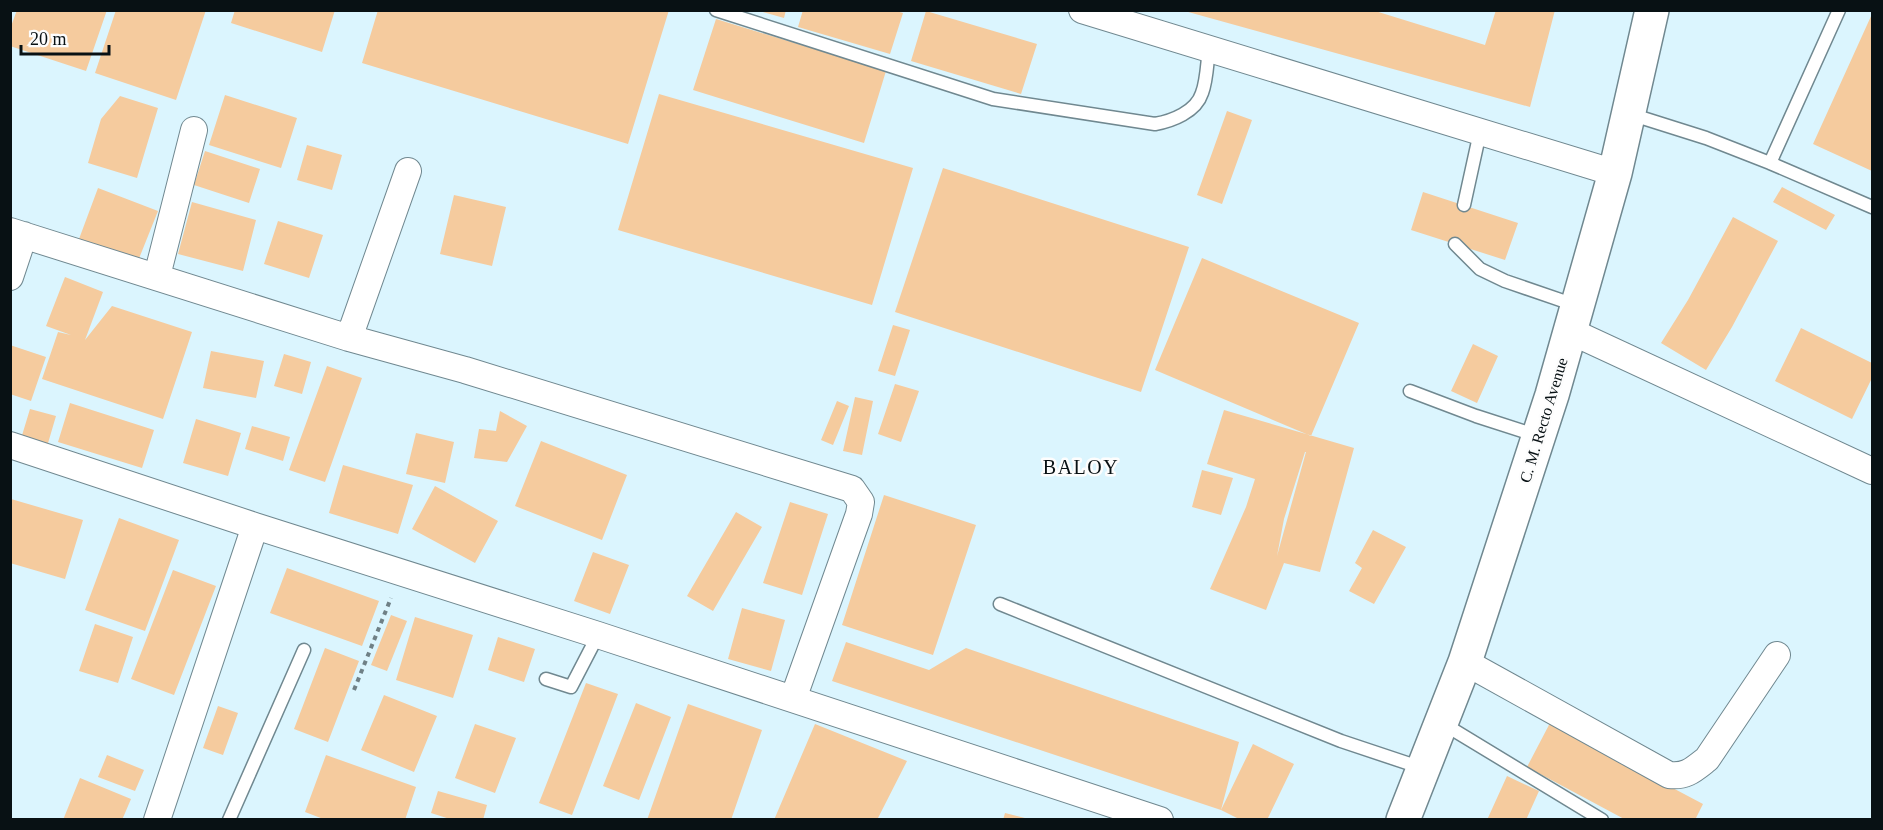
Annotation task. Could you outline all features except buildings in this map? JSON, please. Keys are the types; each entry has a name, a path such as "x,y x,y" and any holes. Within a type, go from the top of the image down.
{"highway":[{"name":"C. M. Recto Avenue","path":"1403,819 1466,662 1539,436 1615,173 1652,10"}],"street":[{"path":"1082,10 1615,173"},
{"path":"157,276 194,130"},
{"path":"349,338 408,171"},
{"path":"10,277 17,233 349,338 465,370 852,489 861,502 859,514 793,699"},
{"path":"1573,318 1872,471"},
{"path":"10,445 1160,819"},
{"path":"157,819 255,526"},
{"path":"1466,662 1669,775 1680,776 1692,771 1707,759 1777,655"}],"lane":[{"path":"716,10 993,99 1155,124 1172,121 1194,105 1202,94 1209,50"},
{"path":"1770,163 1839,10"},
{"path":"1630,114 1707,138 1872,207"},
{"path":"1464,205 1480,132"},
{"path":"1455,244 1480,269 1573,318"},
{"path":"1410,391 1476,416 1539,436"},
{"path":"1000,604 1341,741 1423,769"},
{"path":"546,679 571,687 598,635"},
{"path":"229,819 304,650"},
{"path":"1441,722 1602,819"}],"path":[{"path":"354,690 401,572"}],"district":[{"name":"BALOY","path":"1081,467"}]}
